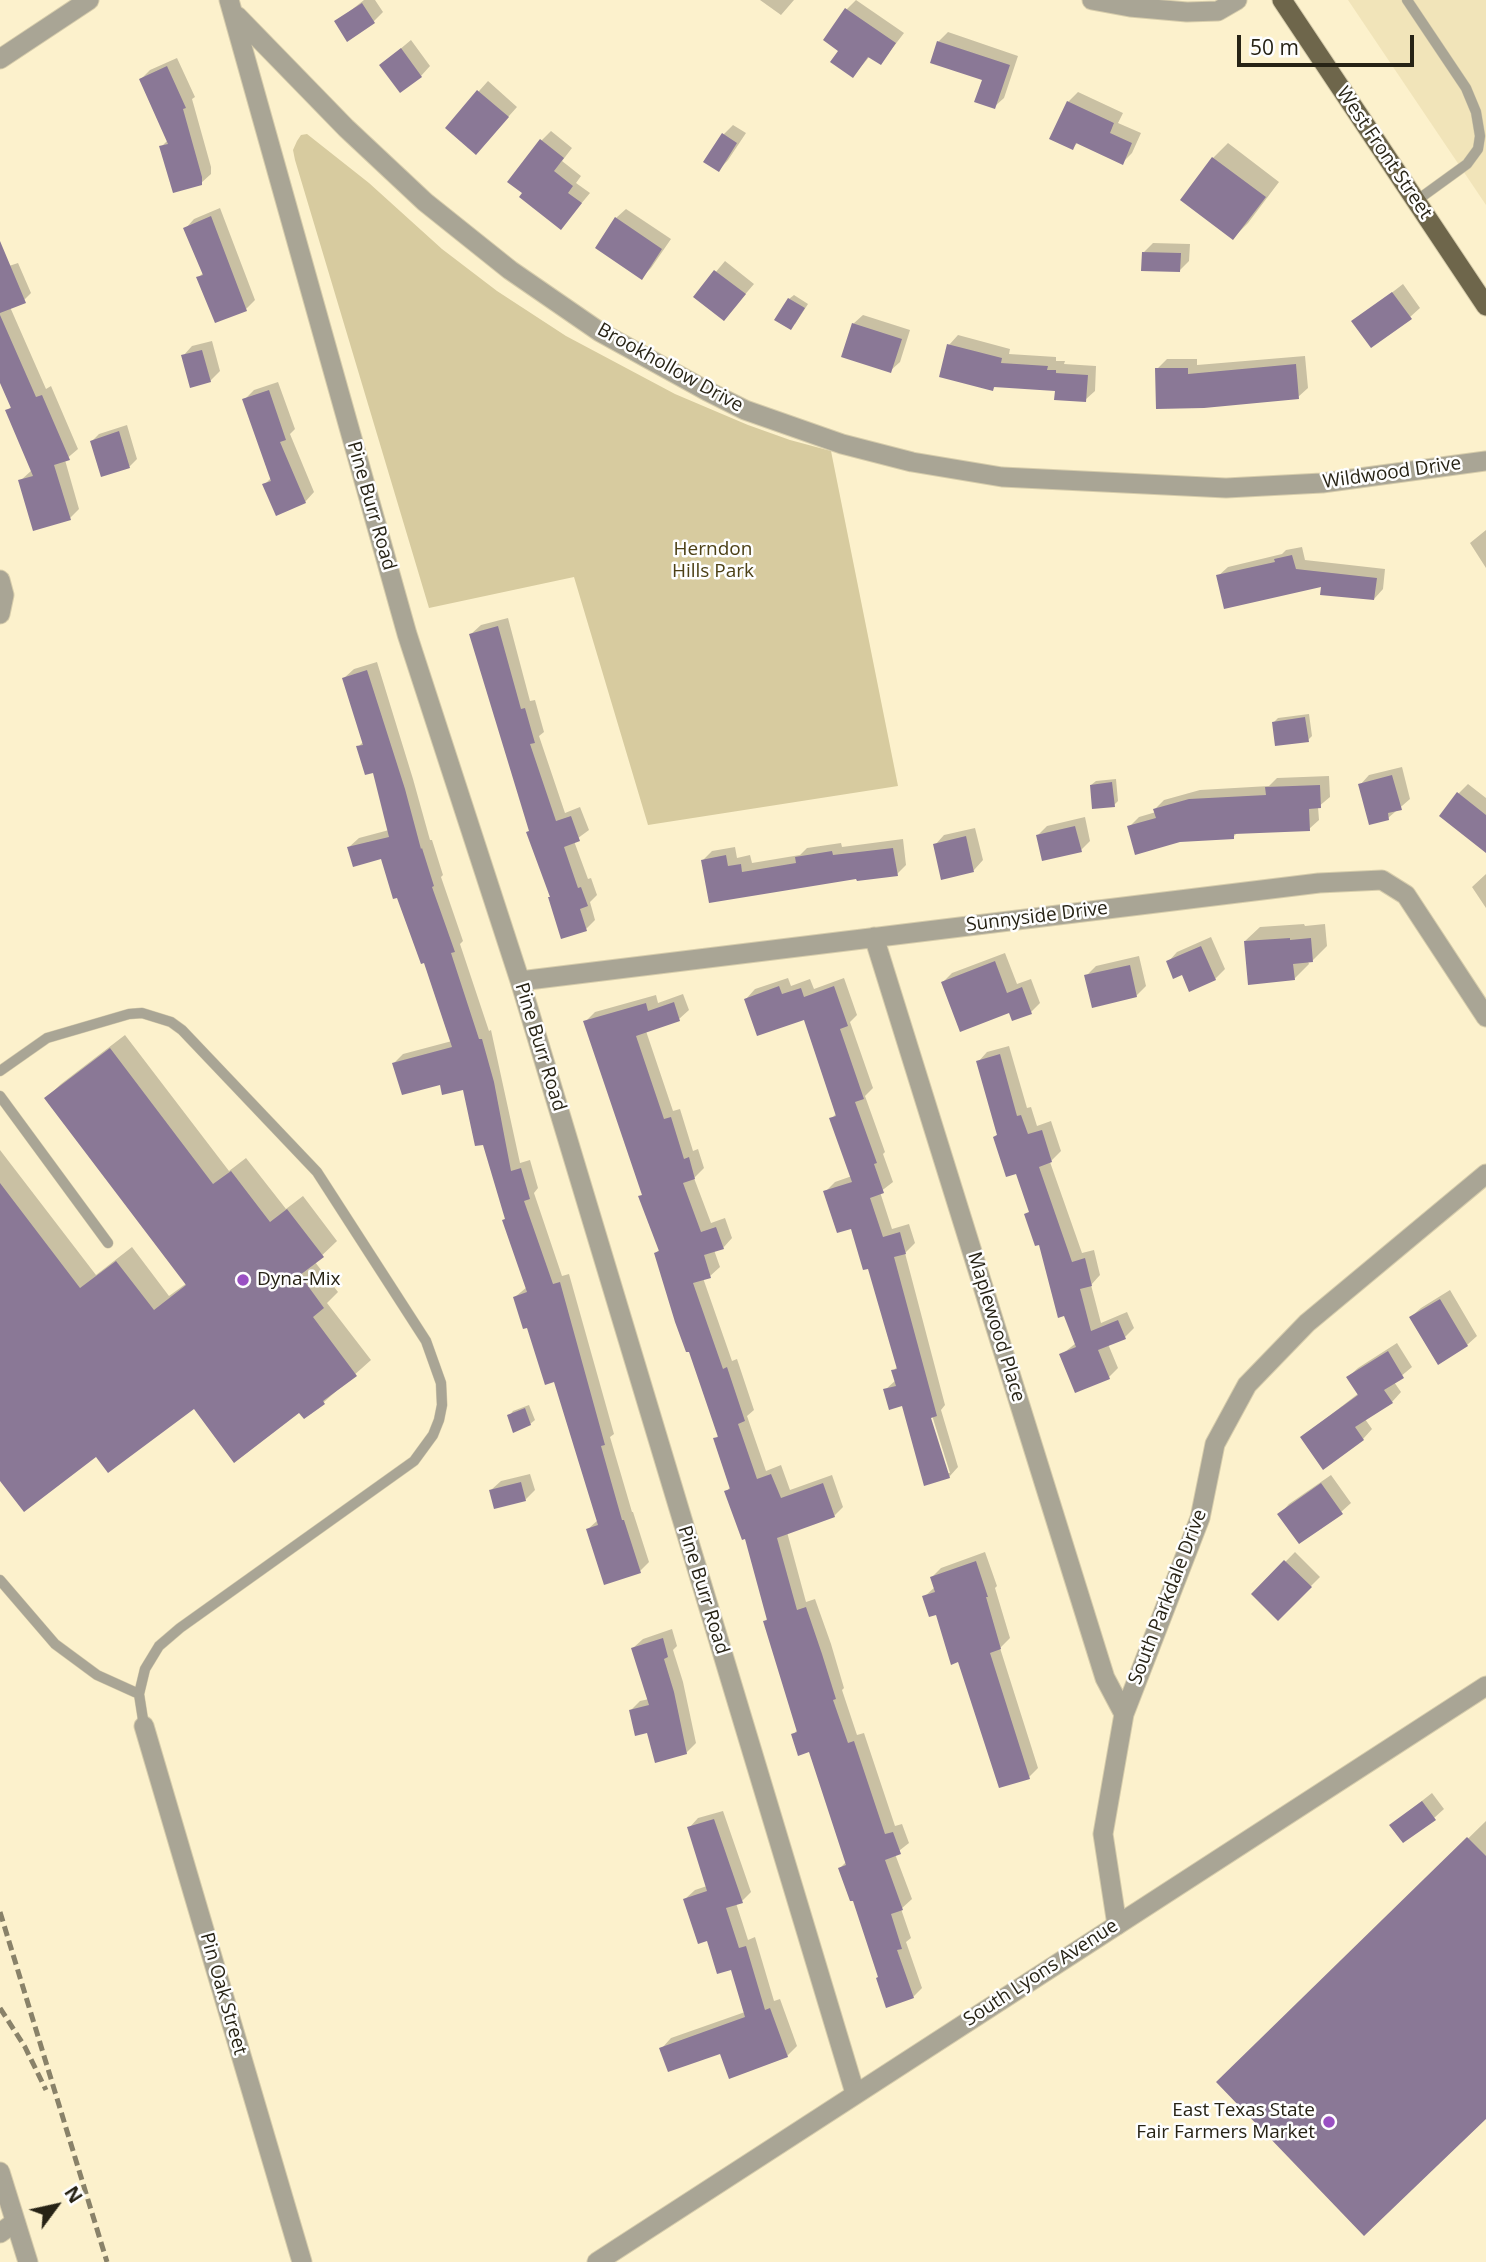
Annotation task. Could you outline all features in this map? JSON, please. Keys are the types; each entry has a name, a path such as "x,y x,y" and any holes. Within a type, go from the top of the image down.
{"main road":[{"name":"West Front Street","path":"1282,0 1486,306"}],"street":[{"path":"0,59 89,0"},
{"path":"1091,0 1130,8 1187,12 1218,11 1237,0"},
{"name":"Brookhollow Drive","path":"231,6 346,128 405,184 510,270 600,331 745,410 842,444 912,461 1002,477 1226,488 1299,484"},
{"name":"Pine Burr Road","path":"231,6 407,634 520,981 855,2093"},
{"name":"Wildwood Drive","path":"1299,484 1486,461"},
{"path":"0,580 4,594 0,614"},
{"name":"Sunnyside Drive","path":"520,981 1320,883 1382,880 1406,895 1486,1017"},
{"name":"Maplewood Place","path":"874,937 1105,1678 1124,1714"},
{"name":"South Parkdale Drive","path":"1117,1924 1103,1834 1124,1714 1200,1518 1215,1444 1247,1385 1307,1323 1486,1174"},
{"name":"South Lyons Avenue","path":"597,2262 1486,1686"},
{"name":"Pin Oak Street","path":"144,1726 302,2262"},
{"path":"0,2172 8,2228 27,2262"}],"lane":[{"path":"1407,0 1466,88 1476,112 1480,136 1478,149 1467,164 1416,201"},
{"path":"0,1071 47,1038 129,1014 142,1013 171,1022 182,1030 317,1172 426,1341 441,1383 442,1405 439,1420 433,1435 414,1461 180,1628 159,1646 145,1669 139,1694 144,1726"},
{"path":"0,1096 108,1243"},
{"path":"0,1580 55,1644 97,1675 139,1694"}],"shaded area":[{"path":"1348,0 1486,0 1486,205"}],"green space":[{"name":"Herndon Hills Park","path":"307,134 369,183 442,249 497,291 566,336 675,394 748,425 831,451 898,786 648,825 574,577 429,608 295,160 293,150 297,141 301,135"}],"building":[{"path":"362,3 375,23 347,42 334,21"},
{"path":"845,8 896,43 881,65 868,57 853,78 830,62 838,51 823,40"},
{"path":"937,41 1010,65 995,109 974,102 982,80 930,63"},
{"path":"401,48 422,77 400,93 379,65"},
{"path":"167,66 186,108 183,109 202,177 202,185 173,193 159,146 168,144 139,79"},
{"path":"477,90 509,117 476,155 445,128"},
{"path":"1067,101 1114,123 1110,133 1132,143 1123,165 1076,143 1073,150 1049,139"},
{"path":"722,133 737,143 719,172 703,162"},
{"path":"540,139 564,158 554,171 573,186 568,193 582,203 561,230 519,197 522,193 507,182"},
{"path":"1212,157 1266,197 1233,240 1180,200"},
{"path":"211,216 247,311 215,323 196,277 203,275 183,228"},
{"path":"615,217 662,249 642,280 595,248"},
{"path":"0,241 26,303 0,313"},
{"path":"1142,252 1181,253 1180,272 1141,271"},
{"path":"714,270 746,294 724,321 693,297"},
{"path":"1392,292 1412,319 1371,348 1351,321"},
{"path":"788,298 805,308 791,330 774,320"},
{"path":"0,315 36,397 42,395 70,460 54,465 71,520 33,531 18,480 33,476 5,410 11,408 0,383"},
{"path":"852,323 902,339 891,373 841,357"},
{"path":"947,344 1002,358 1001,363 1048,366 1047,370 1056,370 1056,373 1088,375 1086,402 1054,400 1055,391 994,387 993,391 939,377"},
{"path":"202,350 211,382 190,388 181,355"},
{"path":"1296,364 1299,399 1204,408 1156,409 1155,368 1188,368 1188,374"},
{"path":"269,390 286,440 280,442 306,503 276,516 262,484 271,481 242,399"},
{"path":"119,431 130,468 101,477 90,441"},
{"path":"1292,555 1296,569 1377,578 1374,600 1320,595 1321,587 1224,609 1216,575 1275,562 1274,559"},
{"path":"498,626 521,709 525,708 535,743 530,744 556,821 571,816 580,841 564,847 578,888 581,887 588,906 580,909 587,931 561,939 550,897 526,832 529,831 469,634"},
{"path":"367,670 405,789 434,886 432,887 455,952 451,953 479,1039 482,1039 494,1082 511,1171 521,1168 530,1199 524,1201 553,1284 560,1282 605,1445 601,1446 622,1520 641,1573 604,1585 586,1529 598,1525 554,1382 545,1385 527,1328 523,1329 513,1297 527,1292 502,1220 505,1219 483,1145 475,1146 463,1090 442,1095 440,1085 402,1095 392,1063 452,1047 424,963 421,964 397,898 393,899 381,859 353,867 347,847 389,837 373,773 365,775 356,746 363,745 342,678"},
{"path":"1305,717 1309,742 1275,746 1272,722"},
{"path":"1392,775 1402,810 1388,813 1389,820 1369,825 1358,784"},
{"path":"1112,782 1115,807 1092,809 1090,785"},
{"path":"1320,785 1321,808 1309,809 1310,831 1234,834 1234,839 1180,842 1135,855 1127,826 1156,818 1153,809 1189,799 1266,795 1265,787"},
{"path":"1457,792 1486,815 1486,853 1439,816"},
{"path":"1075,826 1082,852 1042,861 1036,835"},
{"path":"966,836 974,872 941,880 933,844"},
{"path":"893,848 898,876 856,879 709,903 701,860 726,855 728,866 741,864 742,872 796,863 795,857 832,851 833,855"},
{"path":"1311,938 1313,962 1293,964 1295,980 1248,985 1244,941"},
{"path":"1201,946 1216,980 1189,992 1182,975 1173,979 1166,961"},
{"path":"995,961 1007,993 1022,987 1032,1014 1012,1021 1009,1013 960,1032 941,982"},
{"path":"1130,965 1137,997 1092,1008 1084,975"},
{"path":"779,986 782,994 801,988 804,997 834,986 848,1026 840,1029 864,1099 855,1102 877,1163 874,1164 884,1193 870,1198 883,1237 900,1232 906,1254 894,1257 937,1416 931,1418 950,1478 924,1486 902,1406 889,1410 883,1389 896,1386 891,1370 897,1369 868,1269 863,1270 851,1229 837,1233 823,1191 852,1182 829,1118 836,1116 804,1020 757,1036 744,999"},
{"path":"674,1002 680,1021 636,1036 664,1119 671,1117 684,1159 689,1157 695,1179 683,1183 701,1232 716,1227 724,1249 704,1255 711,1278 693,1283 723,1369 727,1367 745,1421 738,1424 757,1479 771,1474 781,1498 823,1483 835,1517 777,1538 797,1610 806,1607 848,1743 854,1741 885,1834 893,1832 901,1854 885,1860 903,1910 891,1914 902,1949 897,1950 914,1998 886,2008 853,1901 850,1901 838,1868 846,1865 809,1752 798,1756 791,1734 797,1732 763,1621 767,1620 745,1539 742,1540 724,1491 730,1489 713,1438 718,1437 689,1352 686,1352 675,1322 654,1253 659,1251 638,1196 642,1195 583,1021 646,1003 648,1011"},
{"name":"Dyna-Mix","path":"110,1048 213,1184 231,1171 270,1222 287,1209 324,1257 300,1275 324,1308 313,1317 357,1376 304,1419 299,1413 234,1463 194,1409 108,1473 96,1457 24,1512 0,1481 0,1183 80,1288 116,1261 154,1310 186,1285 44,1098"},
{"path":"1000,1054 1017,1116 1021,1115 1028,1134 1042,1130 1052,1162 1039,1167 1072,1262 1085,1258 1092,1286 1080,1289 1091,1331 1118,1320 1126,1339 1098,1350 1110,1379 1075,1393 1059,1354 1076,1347 1064,1316 1058,1318 1039,1245 1035,1246 1024,1214 1029,1212 1016,1174 1006,1177 993,1137 997,1135 976,1061"},
{"path":"1440,1299 1468,1346 1438,1365 1409,1317"},
{"path":"1388,1351 1404,1378 1384,1390 1393,1403 1355,1427 1364,1440 1323,1470 1300,1437 1358,1395 1346,1377"},
{"path":"525,1408 531,1425 513,1433 507,1415"},
{"path":"521,1482 526,1501 494,1509 489,1490"},
{"path":"1321,1483 1343,1514 1299,1544 1277,1514"},
{"path":"1284,1560 1312,1587 1278,1621 1251,1594"},
{"path":"976,1561 1001,1649 990,1653 1030,1779 999,1788 958,1662 951,1665 936,1615 929,1617 922,1596 935,1592 930,1577"},
{"path":"663,1638 668,1657 664,1659 687,1754 655,1763 647,1733 635,1736 629,1710 649,1705 631,1648"},
{"path":"1422,1801 1436,1820 1403,1843 1389,1825"},
{"path":"714,1819 743,1903 726,1908 739,1948 746,1946 765,2010 770,2008 788,2057 729,2079 720,2054 668,2072 659,2048 745,2017 731,1970 717,1974 707,1941 698,1944 683,1899 707,1891 687,1827"},
{"path":"1467,1837 1486,1856 1486,2119 1364,2236 1216,2082"}],"railway":[{"path":"0,1912 107,2262"},
{"path":"0,2008 25,2047 46,2090"}],"place":[{"name":"Dyna-Mix","path":"243,1280"},
{"name":"East Texas State Fair Farmers Market","path":"1329,2122"}]}
